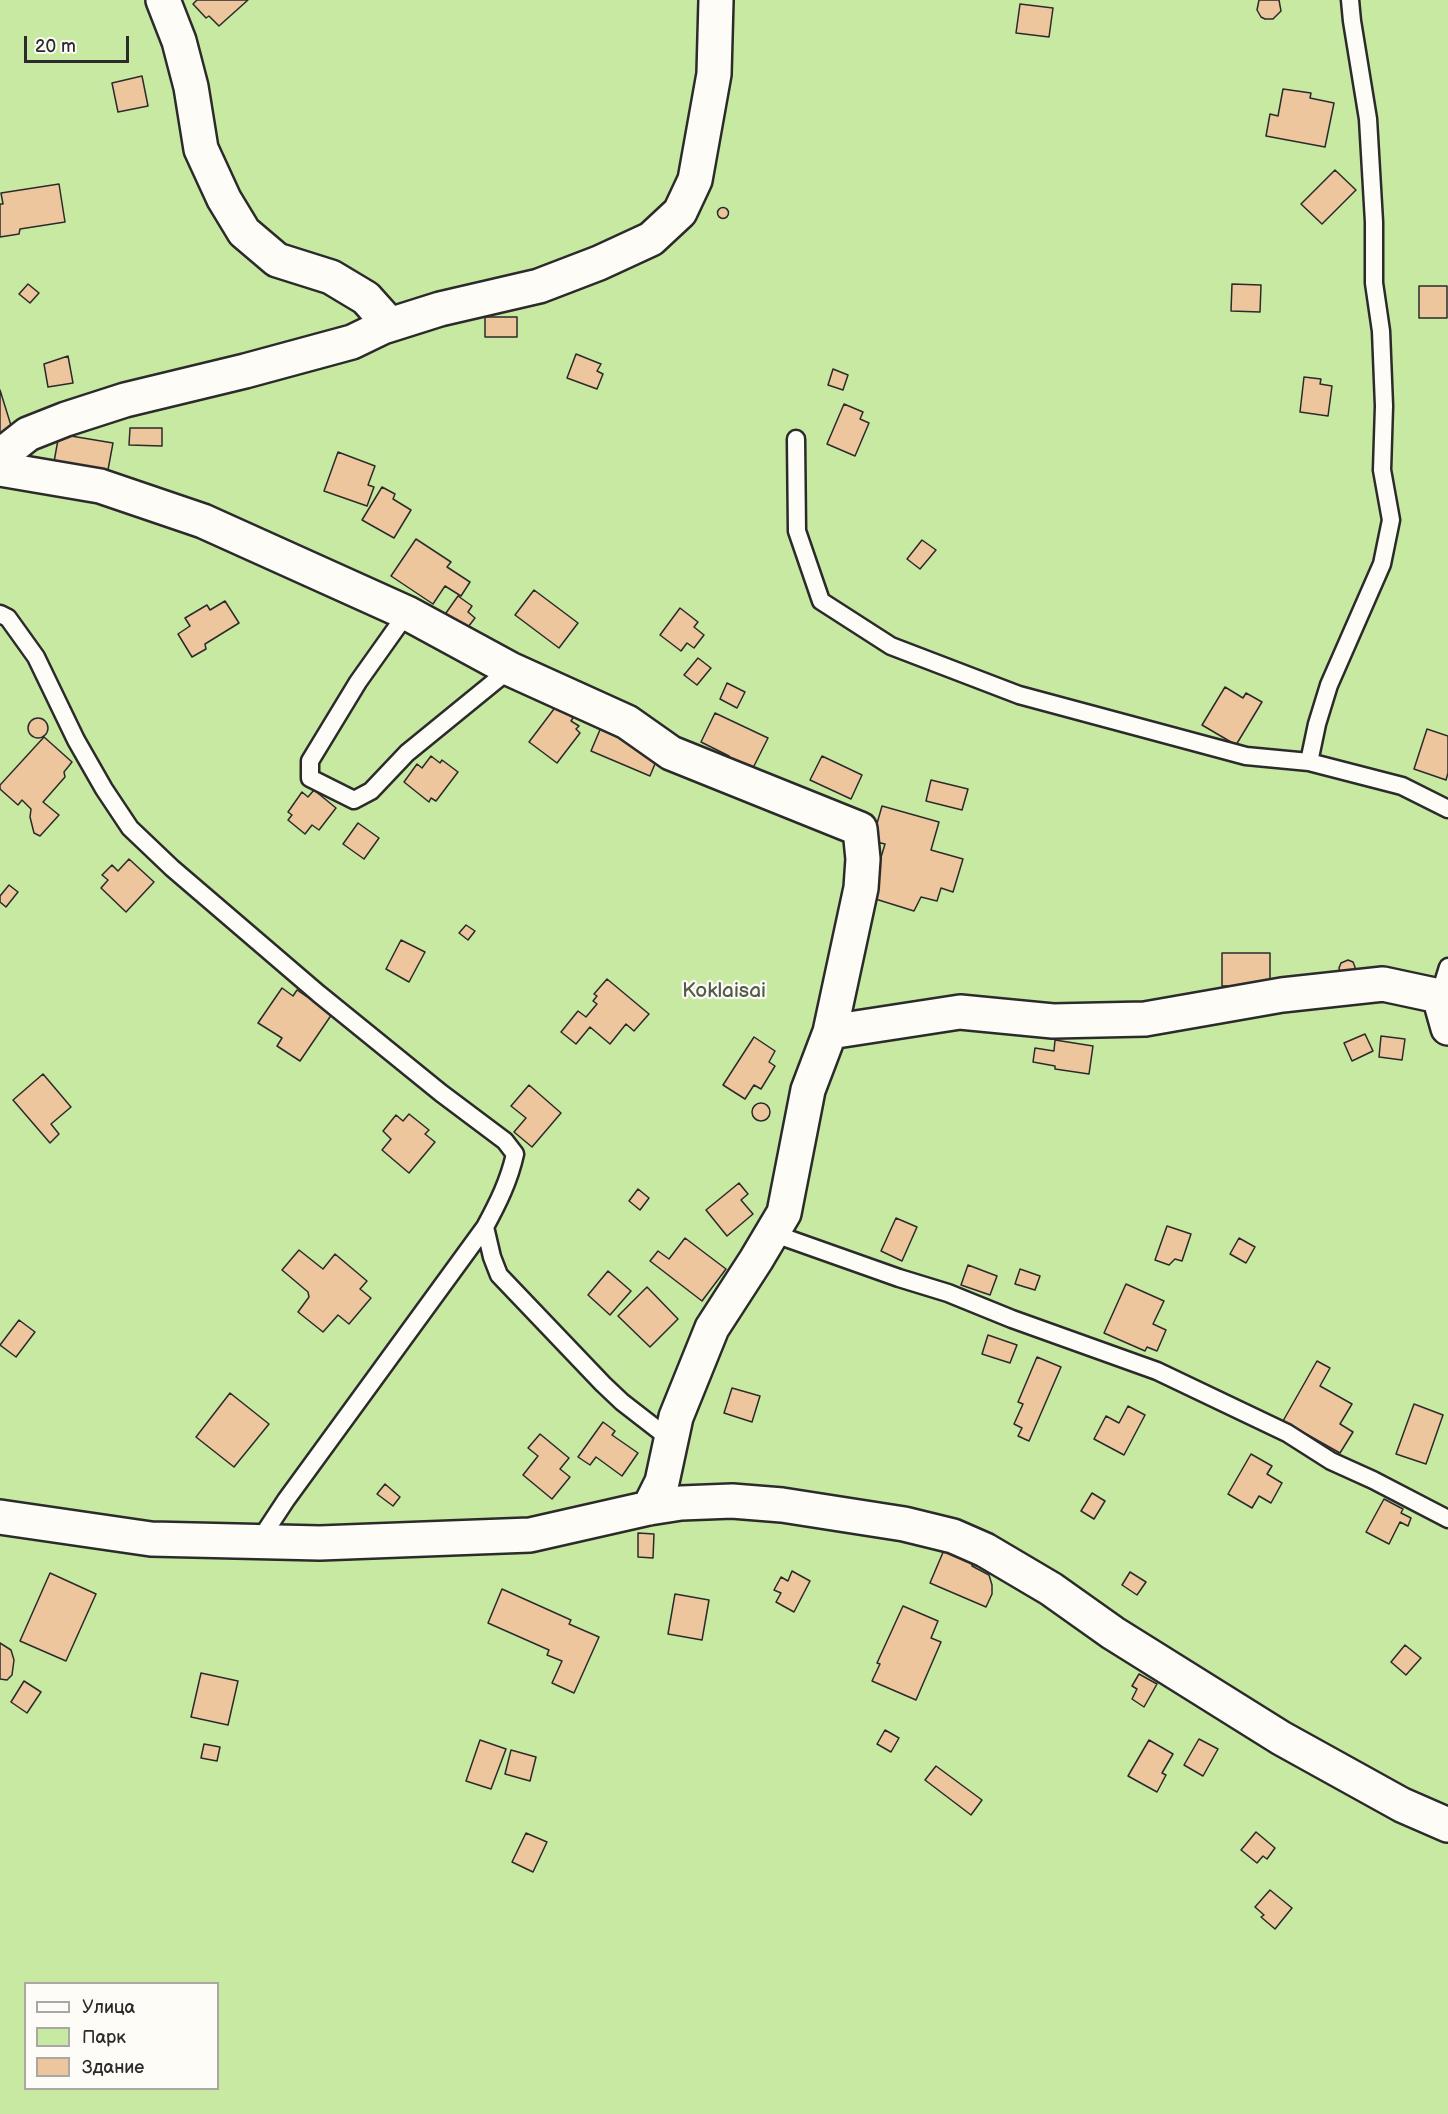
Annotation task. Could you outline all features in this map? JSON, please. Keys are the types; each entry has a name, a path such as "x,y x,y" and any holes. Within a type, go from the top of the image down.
{"street":[{"path":"163,0 179,41 191,87 201,149 224,199 244,232 277,260 331,277 366,298 383,317 383,327"},
{"path":"0,456 28,434 76,416 125,400 352,342 383,327 440,309 539,286 599,263 651,239 680,212 695,180 714,74 716,0"},
{"path":"0,469 100,486 203,521 406,613 510,669 627,722 671,753 860,829 863,859 861,888 830,1032 808,1090 784,1213 712,1328 676,1417 662,1482 649,1508"},
{"path":"830,1032 960,1012 1053,1021 1145,1019 1282,996 1383,984 1443,982 1448,1028"},
{"path":"0,1517 151,1539 320,1543 530,1535 649,1508 681,1503 732,1501 782,1505 904,1524 953,1536 985,1550 1051,1589 1122,1639 1281,1738 1402,1805 1448,1825"}],"lane":[{"path":"1309,762 1317,724 1329,685 1382,564 1391,520 1382,470 1384,406 1381,331 1374,283 1374,222 1368,119 1350,0"},
{"path":"796,439 797,531 821,601 891,646 1019,695 1246,756 1309,762 1402,786 1448,809"},
{"path":"406,613 358,682 310,761 310,778 354,800 371,791 407,753 510,669"},
{"path":"0,614 8,618 36,657 76,740 130,828 172,868 319,994 441,1093 505,1141 514,1154 511,1174 485,1227 293,1490 259,1541"},
{"path":"485,1227 499,1275 603,1384 622,1402 671,1440"},
{"path":"772,1233 948,1293 1157,1371 1287,1433 1331,1461 1448,1519"}],"green space":[{"name":"Koklaisai","path":"0,0 1448,0 1448,2114 0,2114"}],"building":[{"path":"197,0 248,0 219,26 209,16 206,18 193,4"},
{"path":"1259,0 1279,0 1281,11 1273,19 1261,17 1257,10"},
{"path":"1020,4 1053,8 1049,37 1016,33"},
{"path":"142,76 148,106 118,112 112,83"},
{"path":"1283,89 1311,93 1310,98 1334,103 1325,147 1266,136 1270,114 1278,116"},
{"path":"1335,170 1356,190 1322,224 1301,204"},
{"path":"59,184 65,222 20,229 19,234 0,237 0,204 3,204 1,193"},
{"path":"723,207 729,213 723,219 717,213"},
{"path":"28,284 39,293 30,303 19,294"},
{"path":"1232,284 1261,285 1260,312 1231,311"},
{"path":"1419,286 1447,286 1447,318 1419,318"},
{"path":"485,317 517,317 517,337 485,337"},
{"path":"576,354 601,364 597,371 603,374 597,389 567,378"},
{"path":"68,356 73,383 48,387 44,364"},
{"path":"833,369 848,375 843,390 828,385"},
{"path":"1304,377 1321,379 1320,384 1332,386 1328,416 1300,412"},
{"path":"0,390 13,432 0,436"},
{"path":"844,404 863,412 860,419 869,423 855,456 827,444"},
{"path":"130,428 162,428 162,446 129,445"},
{"path":"59,434 113,443 107,475 54,462"},
{"path":"338,452 375,466 368,485 374,487 367,506 324,491"},
{"path":"382,487 395,494 393,499 411,510 394,538 362,520"},
{"path":"416,539 451,562 447,567 470,582 461,596 445,586 433,604 391,576"},
{"path":"922,540 936,550 920,569 907,559"},
{"path":"534,590 578,623 559,648 515,615"},
{"path":"458,596 472,606 468,612 475,618 462,635 441,620"},
{"path":"225,601 239,623 205,644 206,649 192,657 178,634 190,626 185,618 207,605 210,610"},
{"path":"680,608 698,622 694,627 704,635 694,648 687,643 681,651 660,635"},
{"path":"698,658 711,668 697,685 684,675"},
{"path":"727,683 745,692 737,708 720,699"},
{"path":"1225,687 1243,698 1246,693 1262,702 1236,745 1202,725"},
{"path":"557,705 573,718 571,721 579,726 576,729 580,733 557,763 529,742"},
{"path":"715,713 768,738 747,780 723,768 729,756 701,742"},
{"path":"38,718 45,721 48,728 45,735 38,738 31,735 28,728 31,721"},
{"path":"602,725 661,749 650,776 591,751"},
{"path":"1427,729 1448,736 1446,780 1414,769"},
{"path":"44,737 72,762 64,772 65,777 43,802 59,815 40,836 34,833 30,817 31,809 22,800 18,805 0,789 0,785"},
{"path":"431,756 440,763 442,760 458,772 436,801 431,798 429,802 404,782 417,764 422,768"},
{"path":"822,756 862,775 851,799 810,780"},
{"path":"931,780 968,789 962,810 926,801"},
{"path":"314,790 336,808 319,830 312,825 305,834 288,820 292,815 288,812 302,792 308,797"},
{"path":"882,806 939,822 931,850 963,859 953,892 941,888 937,901 921,897 914,911 869,897 885,844 872,841"},
{"path":"358,823 379,838 364,859 343,844"},
{"path":"129,859 154,882 126,912 101,888 108,880 102,875 112,865 118,871"},
{"path":"9,885 18,892 6,907 0,902 0,896"},
{"path":"466,925 475,931 468,940 459,933"},
{"path":"401,940 425,952 409,982 386,969"},
{"path":"1222,953 1270,953 1270,986 1222,986"},
{"path":"1348,960 1353,962 1354,972 1340,973 1341,963"},
{"path":"607,979 649,1014 634,1031 626,1024 610,1044 590,1027 576,1044 561,1032 578,1011 586,1017 597,1004 593,1001 597,996 594,994"},
{"path":"282,988 293,996 297,990 332,1014 300,1061 277,1046 282,1038 258,1023"},
{"path":"1365,1034 1373,1051 1352,1061 1344,1043"},
{"path":"1381,1036 1405,1039 1402,1060 1379,1057"},
{"path":"754,1037 775,1051 769,1062 775,1066 761,1089 754,1085 745,1099 723,1085"},
{"path":"1055,1040 1093,1046 1089,1074 1055,1069 1055,1066 1033,1062 1035,1048 1054,1051"},
{"path":"43,1074 71,1107 51,1124 59,1134 50,1143 13,1100"},
{"path":"529,1085 561,1113 532,1147 514,1132 526,1118 511,1106"},
{"path":"757,1103 765,1103 770,1108 768,1119 757,1121 752,1116 752,1108"},
{"path":"409,1114 429,1130 425,1134 435,1142 409,1173 382,1150 391,1139 383,1131 396,1115 403,1121"},
{"path":"739,1183 748,1194 741,1200 753,1214 727,1236 706,1210"},
{"path":"638,1189 649,1198 640,1210 629,1201"},
{"path":"896,1218 917,1227 902,1261 881,1251"},
{"path":"1167,1226 1191,1234 1182,1261 1175,1259 1169,1265 1155,1260"},
{"path":"685,1238 726,1269 702,1301 650,1261 658,1251 669,1259"},
{"path":"1239,1238 1255,1247 1246,1263 1230,1254"},
{"path":"299,1250 323,1269 335,1254 367,1281 360,1289 371,1298 349,1324 338,1315 323,1332 298,1312 309,1297 308,1292 282,1270"},
{"path":"968,1265 997,1276 990,1295 961,1285"},
{"path":"1020,1269 1040,1276 1035,1290 1015,1284"},
{"path":"608,1271 631,1291 610,1315 588,1295"},
{"path":"1126,1284 1164,1301 1153,1324 1166,1330 1157,1351 1147,1347 1145,1351 1104,1333"},
{"path":"647,1287 678,1319 650,1347 618,1316"},
{"path":"19,1320 35,1332 16,1357 0,1345"},
{"path":"988,1335 1017,1345 1010,1363 982,1354"},
{"path":"1037,1357 1061,1367 1029,1441 1018,1436 1022,1428 1014,1424 1023,1404 1018,1402"},
{"path":"1317,1361 1330,1368 1320,1386 1352,1404 1340,1424 1353,1432 1340,1453 1283,1421"},
{"path":"732,1388 760,1396 752,1422 724,1413"},
{"path":"230,1393 269,1424 234,1467 196,1437"},
{"path":"1414,1404 1443,1415 1426,1464 1396,1454"},
{"path":"1128,1406 1145,1415 1124,1455 1094,1439 1106,1416 1119,1423"},
{"path":"603,1422 615,1431 612,1435 638,1453 622,1476 596,1457 590,1465 578,1457"},
{"path":"540,1434 569,1458 560,1469 570,1477 552,1499 523,1475 538,1456 528,1448"},
{"path":"1251,1454 1272,1466 1267,1474 1282,1483 1271,1503 1259,1496 1252,1508 1228,1494"},
{"path":"385,1484 400,1497 393,1506 377,1494"},
{"path":"1092,1493 1105,1501 1094,1519 1081,1511"},
{"path":"1384,1499 1403,1509 1401,1513 1411,1518 1408,1526 1400,1522 1389,1544 1366,1532"},
{"path":"638,1533 654,1534 653,1558 638,1557"},
{"path":"944,1550 972,1562 972,1566 989,1575 992,1594 986,1607 930,1583"},
{"path":"792,1571 810,1581 794,1612 776,1602 781,1593 774,1590 781,1577 788,1581"},
{"path":"1130,1572 1146,1582 1137,1595 1122,1585"},
{"path":"50,1573 96,1594 66,1661 20,1641"},
{"path":"502,1589 571,1620 569,1624 599,1637 574,1693 552,1683 562,1661 547,1655 549,1650 488,1623"},
{"path":"675,1594 709,1600 702,1640 668,1634"},
{"path":"903,1606 938,1621 931,1638 941,1642 916,1700 872,1681 880,1664 877,1663"},
{"path":"0,1643 11,1650 14,1660 12,1675 7,1680 0,1679"},
{"path":"1405,1645 1421,1658 1406,1675 1391,1662"},
{"path":"201,1673 238,1681 228,1725 191,1717"},
{"path":"1139,1674 1157,1684 1144,1707 1132,1699 1137,1689 1132,1686"},
{"path":"24,1681 41,1692 27,1713 11,1702"},
{"path":"885,1730 899,1738 891,1752 877,1744"},
{"path":"1199,1739 1218,1749 1203,1776 1184,1765"},
{"path":"480,1740 506,1749 491,1789 466,1781"},
{"path":"1149,1740 1173,1754 1162,1773 1166,1775 1157,1792 1128,1776"},
{"path":"204,1744 220,1747 217,1761 201,1758"},
{"path":"511,1750 536,1757 530,1781 505,1774"},
{"path":"936,1766 982,1800 971,1815 925,1780"},
{"path":"1256,1832 1275,1848 1267,1859 1263,1856 1257,1863 1241,1850"},
{"path":"526,1833 547,1842 533,1872 512,1862"},
{"path":"1270,1890 1292,1908 1275,1929 1261,1917 1264,1915 1255,1907"}]}
